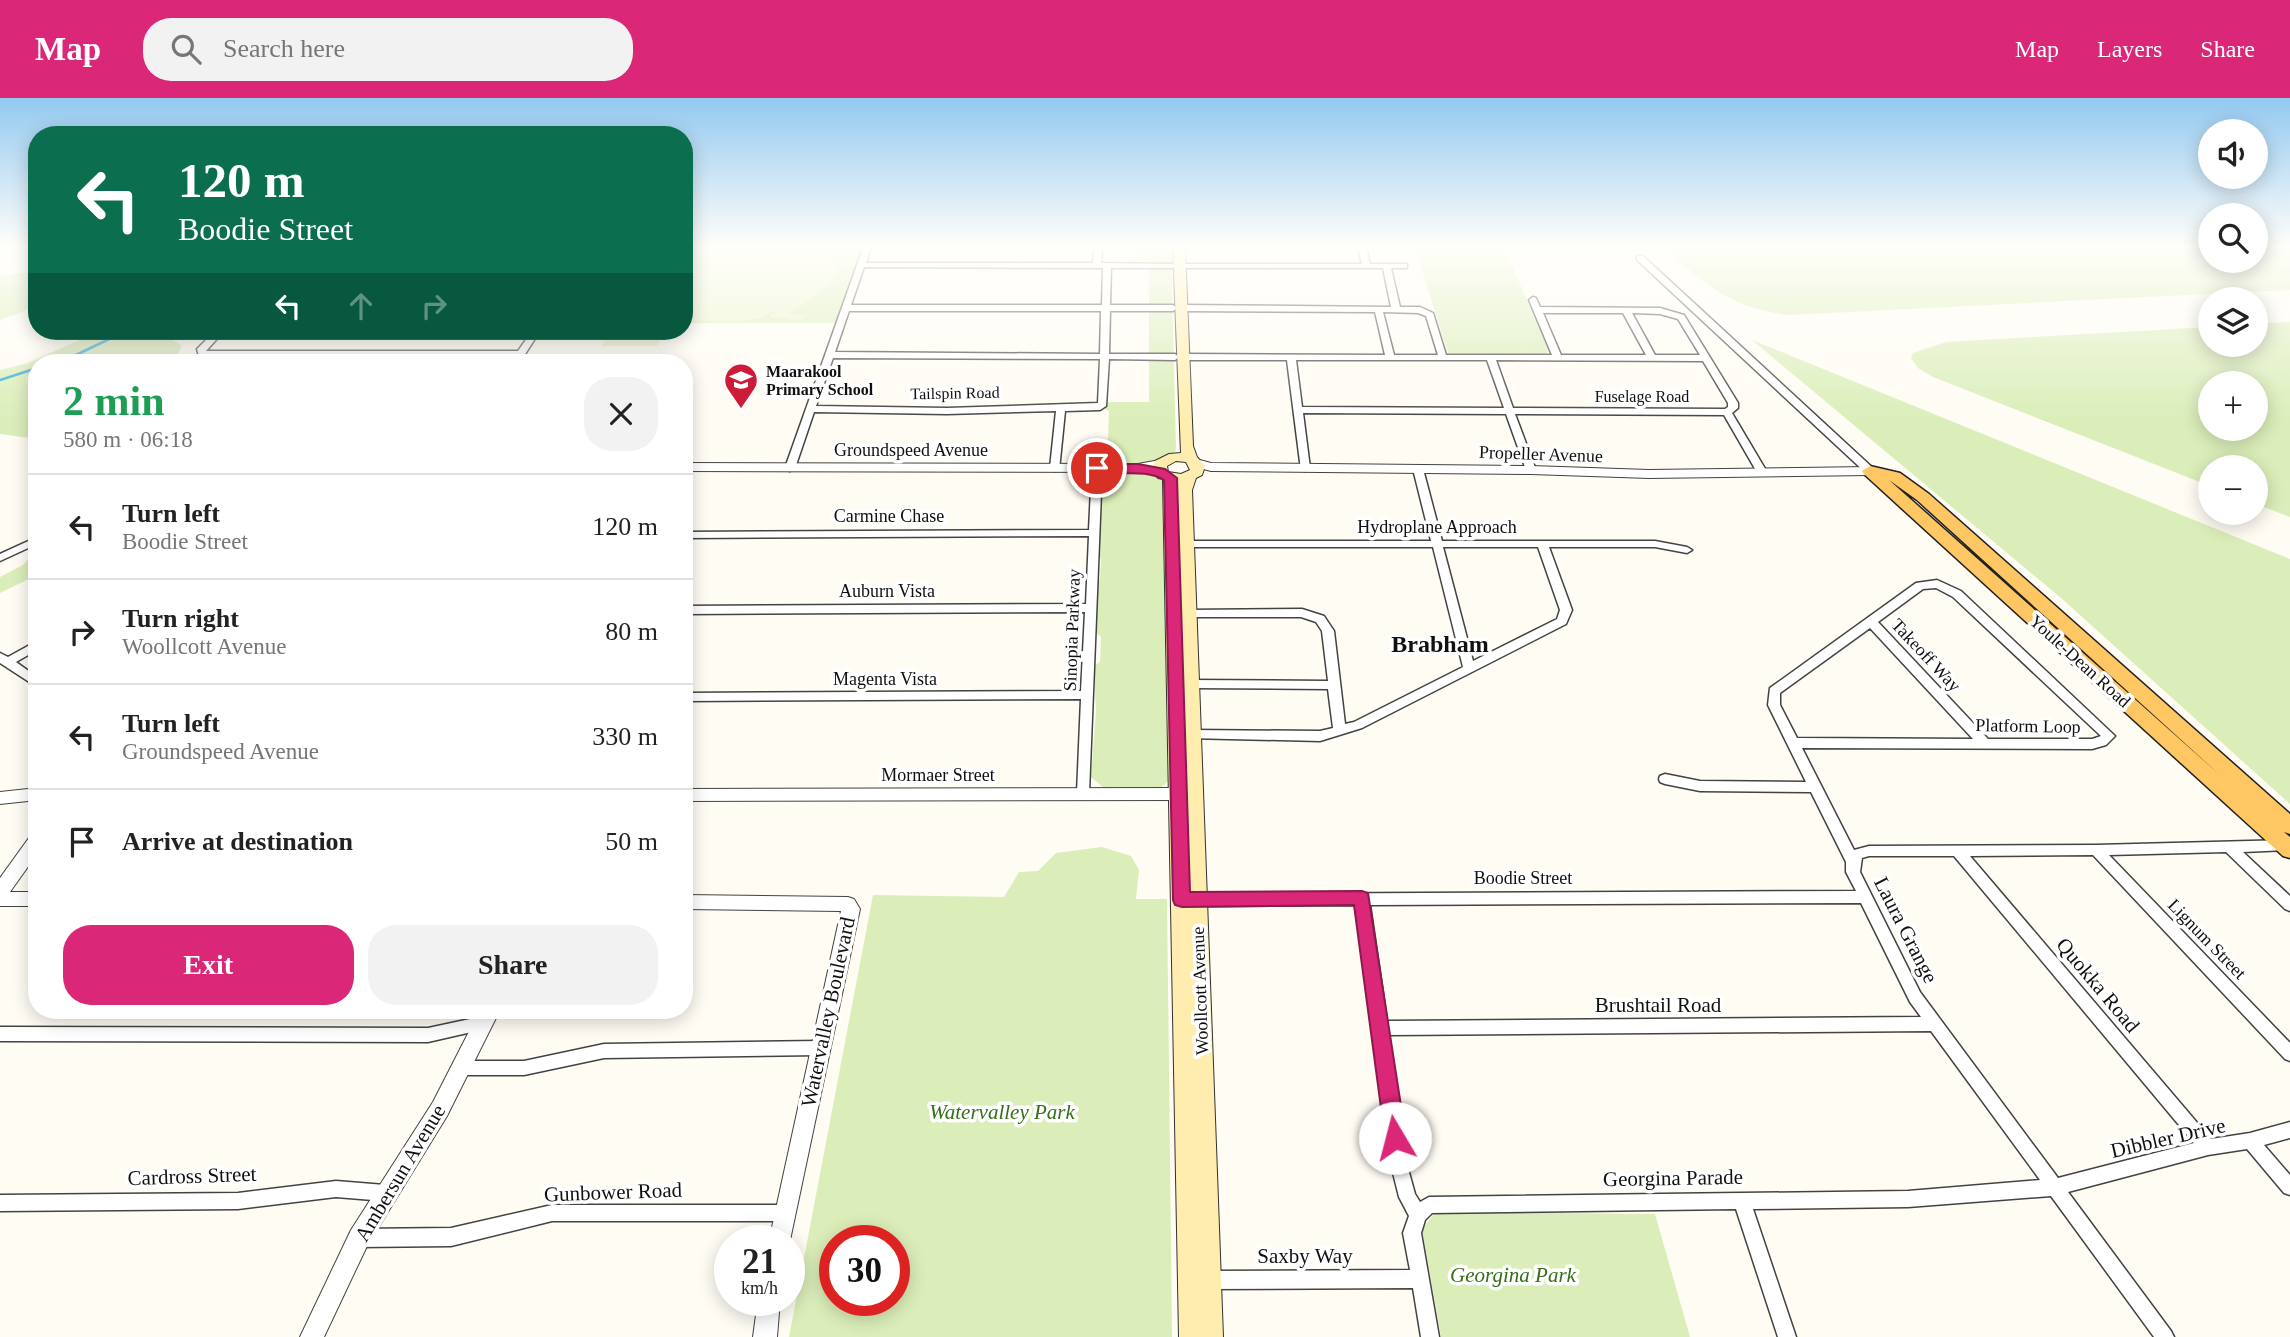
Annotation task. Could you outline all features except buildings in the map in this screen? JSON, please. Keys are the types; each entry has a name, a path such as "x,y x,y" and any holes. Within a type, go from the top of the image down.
{"main road":[{"name":"Woollcott Avenue","path":"1177,308 1186,446 1183,468 1185,794 1199,1280 1192,1337"},
{"name":"Woollcott Avenue","path":"1183,468 1191,735 1185,794"},
{"name":"Youle-Dean Road","path":"1870,471 1894,476 1923,496 2290,826"},
{"name":"Youle-Dean Road","path":"1870,471 2288,847"},
{"name":"Woollcott Avenue","path":"1199,1280 1210,1337"}],"street":[{"path":"1100,407 1103,402 1106,306"},
{"path":"1536,306 1558,358"},
{"path":"1658,306 1660,310"},
{"name":"Youle-Dean Road","path":"1692,306 1870,471"},
{"path":"790,468 845,308 1420,310 1430,315 1443,358"},
{"path":"1378,309 1390,358"},
{"path":"1538,310 1660,310 1681,317 1733,403 1733,408 1727,412 1762,472"},
{"path":"1626,310 1652,358"},
{"path":"210,340 201,349 202,354 264,354"},
{"path":"829,355 1706,358"},
{"path":"1292,357 1305,468"},
{"path":"1491,359 1531,470"},
{"name":"Tailspin Road","path":"810,409 1100,407"},
{"path":"1055,468 1061,408"},
{"name":"Fuselage Road","path":"1299,410 1727,412"},
{"name":"Groundspeed Avenue","path":"693,467 1183,468"},
{"name":"Sinopia Parkway","path":"1083,793 1097,468"},
{"name":"Propeller Avenue","path":"1183,468 1531,470 1649,474 1870,471"},
{"path":"1418,469 1469,668"},
{"name":"Carmine Chase","path":"693,535 1094,533"},
{"path":"0,558 28,544"},
{"name":"Hydroplane Approach","path":"1186,544 1655,544 1687,550"},
{"path":"1191,735 1320,736 1358,725 1562,621 1566,610 1543,545"},
{"name":"Platform Loop","path":"1794,743 2092,744 2102,743 2109,736 1957,594 1937,584 1920,586 1774,691 1774,705 1853,862"},
{"name":"Auburn Vista","path":"693,610 1089,608"},
{"path":"1188,614 1302,614 1320,619 1328,631 1339,730"},
{"name":"Takeoff Way","path":"1871,622 1983,742"},
{"path":"4,659 28,649"},
{"path":"4,659 28,676"},
{"path":"1189,684 1334,685"},
{"name":"Magenta Vista","path":"693,697 1086,695"},
{"path":"1665,779 1700,786 1814,787"},
{"name":"Mormaer Street","path":"693,795 1185,794"},
{"path":"0,798 28,796"},
{"path":"18,798 28,801"},
{"path":"2228,846 2290,905"},
{"name":"Laura Grange","path":"2165,1337 1915,997 1853,872 1853,862 1857,854 1868,850 2288,847"},
{"name":"Quokka Road","path":"1957,850 2208,1147"},
{"name":"Lignum Street","path":"2096,850 2290,1054"},
{"path":"0,892 28,855"},
{"name":"Boodie Street","path":"1189,900 1866,897"},
{"path":"1362,898 1399,1165 1407,1197 1418,1215 1412,1233 1430,1337"},
{"path":"0,899 28,899"},
{"name":"Watervalley Boulevard","path":"693,902 848,904 851,909 783,1225"},
{"path":"0,1034 428,1035 478,1019"},
{"name":"Ambersun Avenue","path":"312,1337 359,1238 440,1110 486,1019"},
{"name":"Brushtail Road","path":"1381,1028 1935,1024"},
{"path":"461,1068 524,1068 604,1051 821,1048"},
{"name":"Dibbler Drive","path":"2056,1187 2208,1147 2250,1141 2290,1130"},
{"path":"2250,1141 2290,1187"},
{"name":"Georgina Parade","path":"1418,1215 1429,1205 1440,1203 1909,1199 2056,1187"},
{"name":"Cardross Street","path":"0,1203 238,1201 336,1189 385,1193"},
{"path":"1742,1201 1787,1337"},
{"name":"Gunbower Road","path":"359,1238 452,1237 552,1213 786,1213"},
{"name":"Saxby Way","path":"1199,1280 1420,1279"},
{"path":"765,1337 767,1316"}],"green space":[{"path":"0,306 28,306 28,309 0,320"},
{"path":"693,306 846,306 840,323 693,323"},
{"path":"693,306 799,306 788,313 777,312 805,316 801,320 770,317 774,312 772,311 764,316 743,321 693,320"},
{"path":"1149,306 1172,306 1176,448 1174,457 1160,464 1170,478 1173,776 1162,787 1105,789 1091,777 1096,711 1094,666 1100,662 1101,637 1096,633 1096,581 1100,579 1101,559 1098,556 1097,468 1107,467 1109,411 1100,407 1103,402 1149,402"},
{"path":"1433,306 1530,306 1549,350 1538,356 1456,356 1448,353"},
{"path":"1748,306 1973,306 1789,315"},
{"path":"2290,322 2290,517 2268,509 2268,455 2198,455 2198,481 1933,377 1918,368 1911,358 1913,353 1946,342 2198,328 2198,357 2268,357 2268,323"},
{"path":"80,340 173,340 182,346 178,354 48,354"},
{"path":"605,340 660,340 657,346 601,346"},
{"path":"1752,340 2198,522 2198,525 2206,525 2290,559 2290,804 2061,598"},
{"path":"28,363 28,438 0,434 0,370"},
{"path":"28,559 28,579 0,593 0,577 23,565"},
{"name":"Watervalley Park","path":"1102,847 1131,856 1139,870 1136,899 1167,899 1172,1337 789,1337 793,1316 805,1316 805,1253 873,895 1004,897 1019,872 1038,871 1056,853"},
{"name":"Georgina Park","path":"1442,1212 1655,1214 1690,1337 1441,1337 1422,1229 1433,1215"}],"waterway":[{"path":"78,354 107,340"},
{"path":"0,380 28,371"}],"place":[{"name":"Maarakool Primary School","path":"741,410"}],"district":[{"name":"Brabham","path":"1440,644"}],"route":[{"path":"1097,468 1138,468 1160,472 1170,478 1182,900 1362,898 1395,1138"}]}
